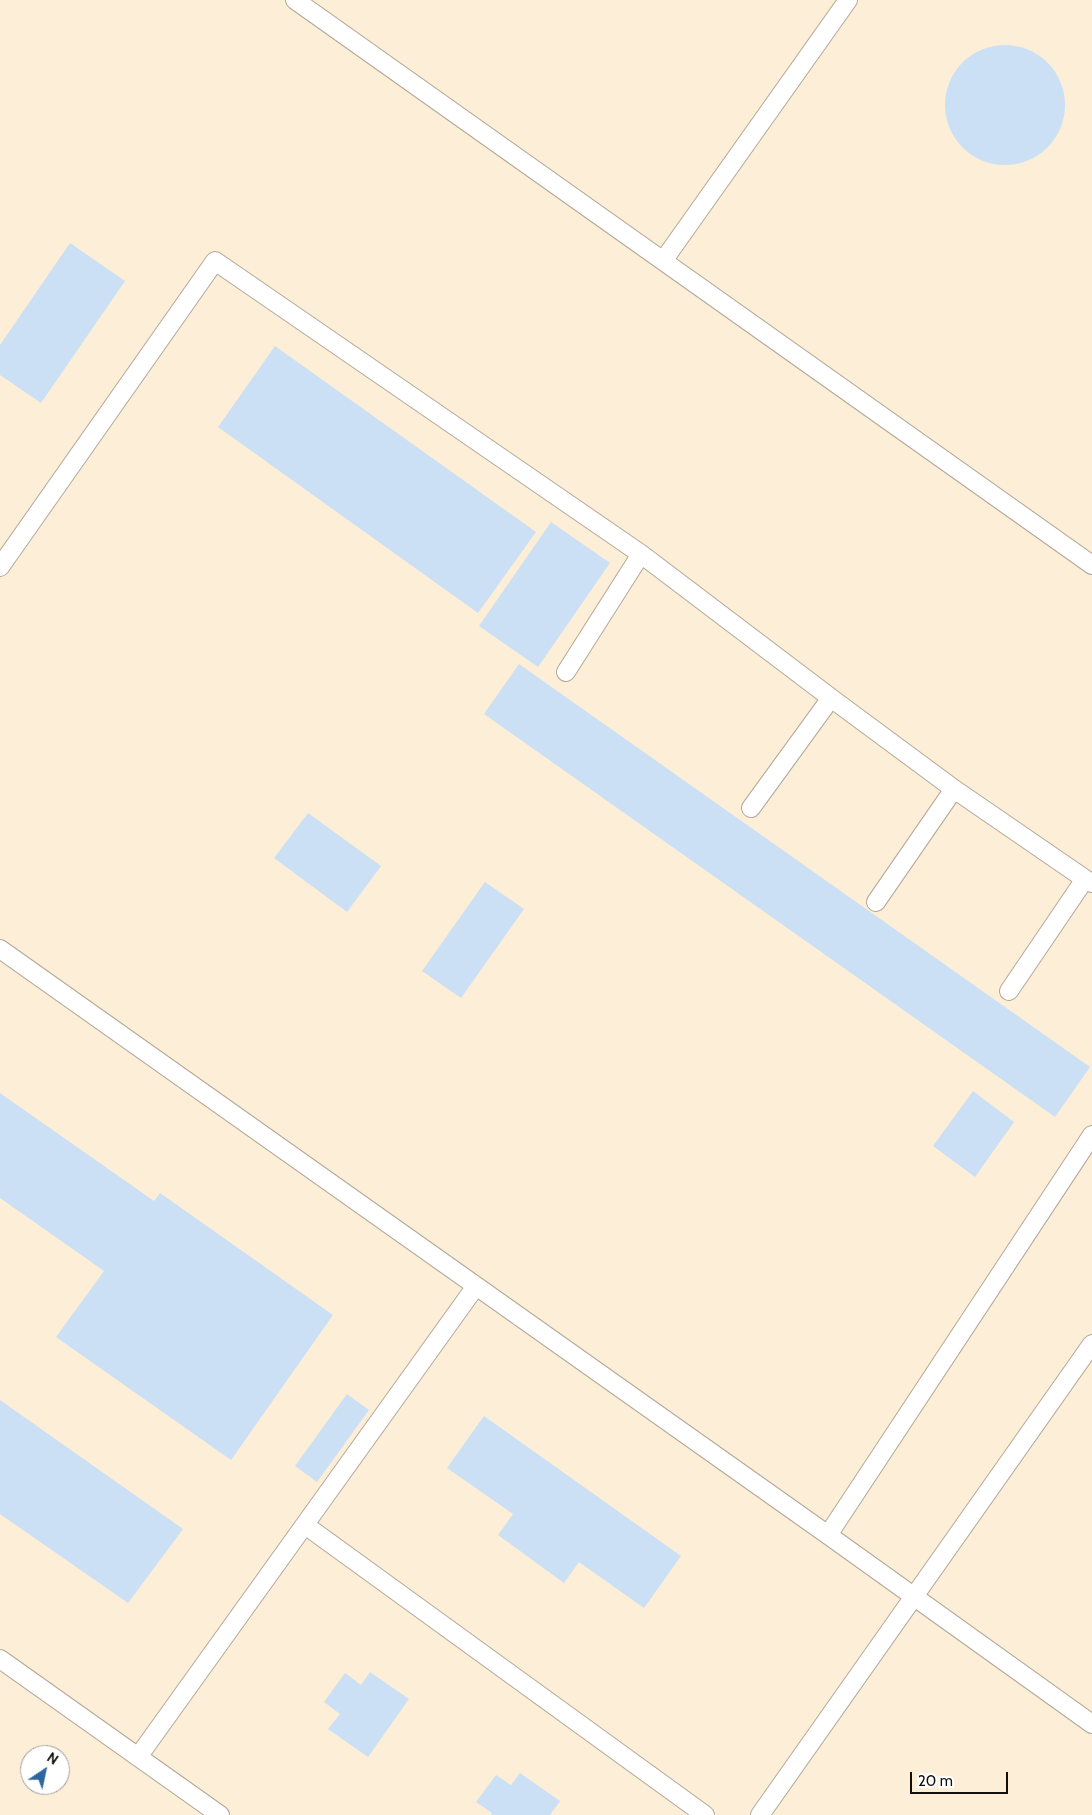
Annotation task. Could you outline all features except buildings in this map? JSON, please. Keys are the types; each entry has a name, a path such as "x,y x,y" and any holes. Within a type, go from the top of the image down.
{"lane":[{"path":"294,0 1092,565"},
{"path":"663,261 848,0"},
{"path":"0,567 215,261 641,554 954,789 1088,881 1009,991"},
{"path":"566,672 641,554"},
{"path":"751,808 831,698"},
{"path":"876,902 954,789"},
{"path":"0,949 913,1595 1092,1724"},
{"path":"828,1535 1092,1135"},
{"path":"138,1757 476,1286"},
{"path":"760,1815 913,1595 1092,1344"},
{"path":"305,1525 705,1815"},
{"path":"0,1660 220,1815"}],"shaded area":[{"path":"0,0 1092,0 1092,1815 0,1815"}]}
